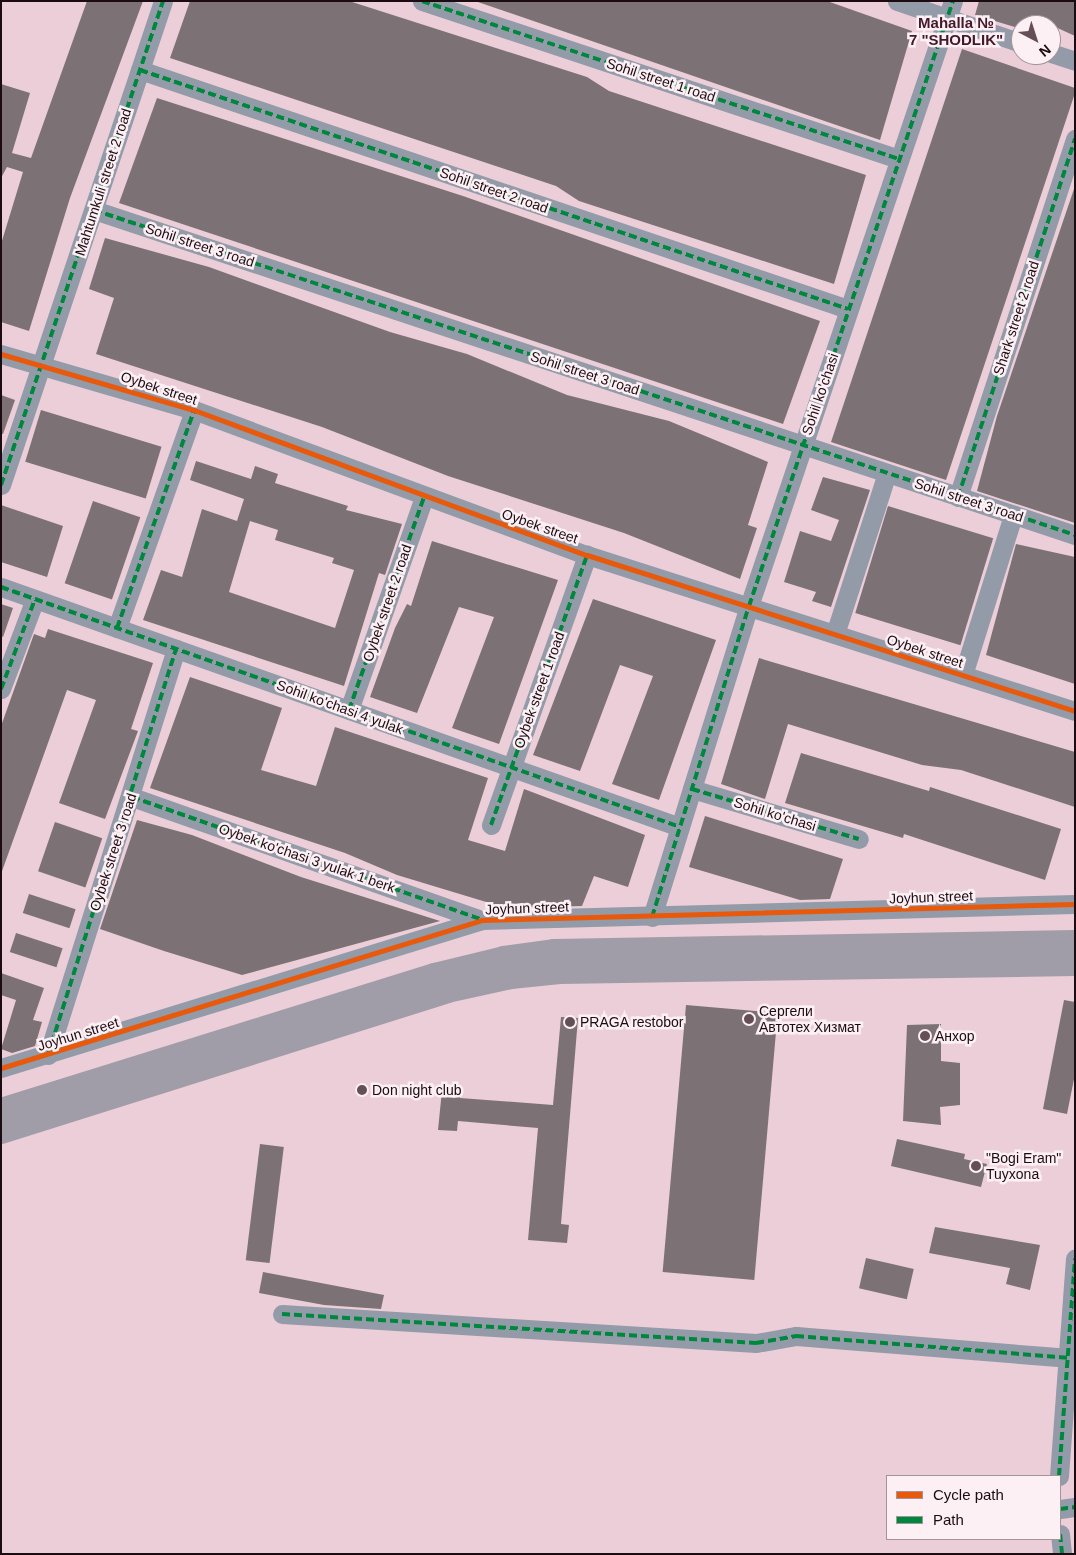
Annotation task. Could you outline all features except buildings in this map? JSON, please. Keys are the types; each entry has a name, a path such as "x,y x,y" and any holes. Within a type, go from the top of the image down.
{"main road":[{"path":"1,1110 435,975 504,958 554,950 1075,942"},
{"path":"1,1132 447,991 511,976 1075,964"}],"street":[{"name":"Mahtumkuli street 2 road","path":"43,363 163,1"},
{"name":"Sohil street 1 road","path":"422,1 900,159"},
{"path":"897,1 950,10 1011,38"},
{"name":"Sohil ko'chasi","path":"652,917 749,606 950,10"},
{"path":"1061,56 1075,61"},
{"name":"Sohil street 2 road","path":"140,70 848,310"},
{"name":"Shark street 2 road","path":"958,497 1075,139"},
{"name":"Sohil street 3 road","path":"94,210 1075,535"},
{"name":"Oybek street","path":"1,354 43,363 194,410 424,497 587,555 1075,711"},
{"path":"1,484 43,363"},
{"path":"117,628 194,410"},
{"path":"835,634 887,473"},
{"name":"Oybek street 2 road","path":"349,710 424,497"},
{"path":"963,675 1013,515"},
{"name":"Oybek street 1 road","path":"491,825 587,555"},
{"name":"Sohil ko'chasi 4 yulak","path":"1,587 511,769 680,827"},
{"path":"1,689 35,599"},
{"name":"Oybek street 3 road","path":"48,1055 132,797 176,649"},
{"name":"Sohil ko'chasi","path":"692,789 858,839"},
{"name":"Oybek ko'chasi 3 yulak 1 berk","path":"132,797 482,920"},
{"name":"Joyhun street","path":"1,1068 482,920 652,917 1075,904"},
{"path":"1059,1475 1066,1358 1072,1320 1075,1259"},
{"path":"282,1314 756,1343 796,1336 1066,1358"},
{"path":"1061,1508 1075,1507"},
{"path":"1061,1540 1062,1554"}],"marked path":[{"path":"1,485 163,1"},
{"path":"422,1 899,159"},
{"path":"652,917 749,606 953,1"},
{"path":"140,70 848,309"},
{"path":"958,497 1075,139"},
{"path":"94,210 1075,535"},
{"path":"117,628 194,410"},
{"path":"349,710 424,497"},
{"path":"491,825 587,555"},
{"path":"1,587 680,827"},
{"path":"1,689 35,599"},
{"path":"48,1055 176,649"},
{"path":"692,789 859,839"},
{"path":"132,797 481,919"},
{"path":"1059,1475 1075,1259"},
{"path":"282,1314 756,1343 796,1336 1067,1358"},
{"path":"1061,1509 1075,1507"},
{"path":"1061,1540 1062,1554"}],"cycle path":[{"path":"1,354 194,410 587,555 1075,711"},
{"path":"1,1068 482,920 1075,904"}],"place":[{"name":"Сергели Автотех Хизмат","path":"749,1019"},
{"name":"PRAGA restobor","path":"570,1022"},
{"name":"Анхор","path":"925,1036"},
{"name":"Don night club","path":"362,1090"},
{"name":"\"Bogi Eram\" Tuyxona","path":"976,1166"}],"district":[{"name":"Mahalla № 7 \"SHODLIK\"","path":"956,30"}]}
